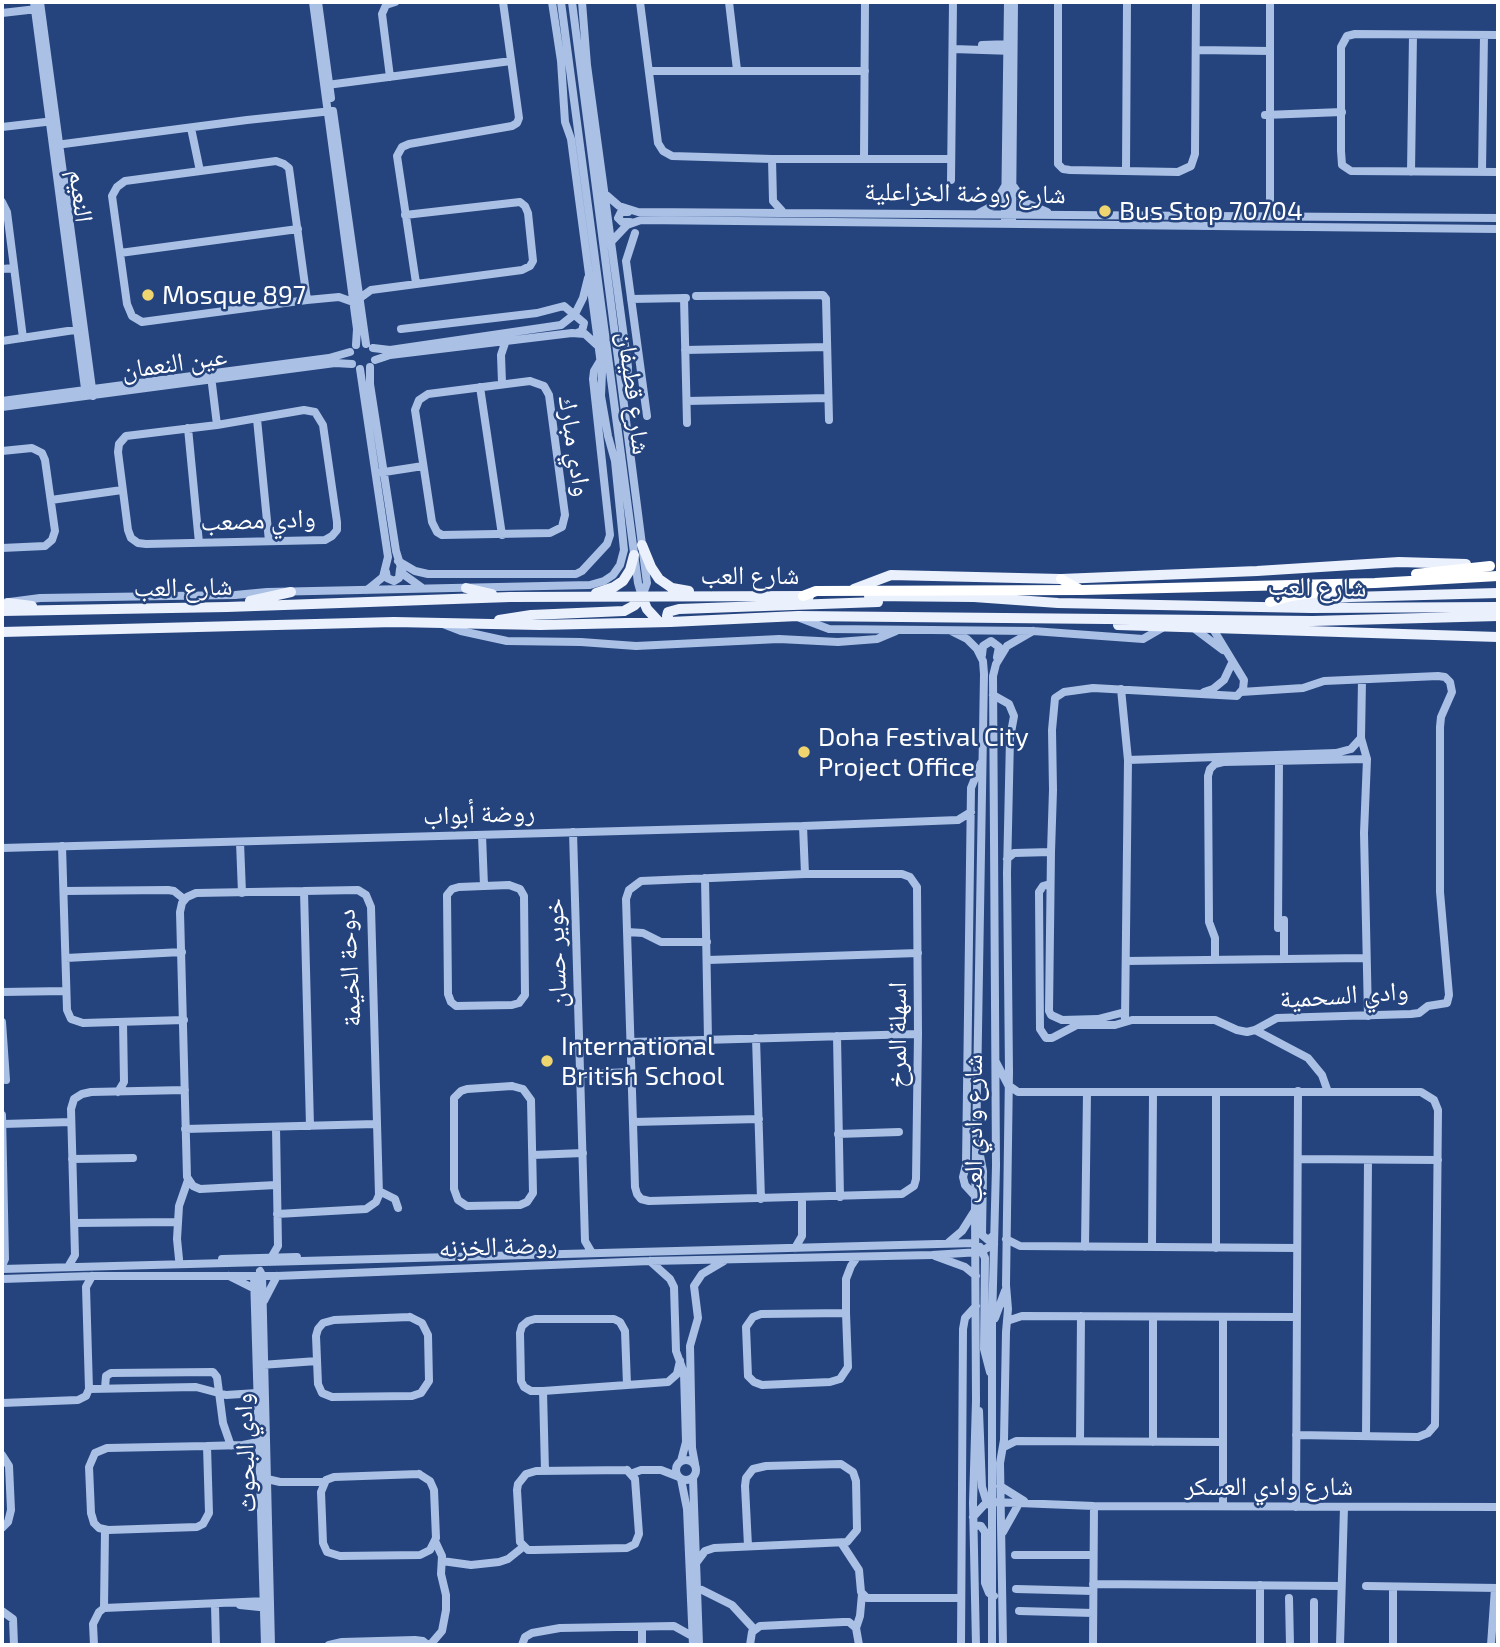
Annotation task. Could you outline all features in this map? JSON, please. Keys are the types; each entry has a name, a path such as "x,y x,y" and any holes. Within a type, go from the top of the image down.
{"highway":[{"path":"1352,583 1373,578 1494,566"},
{"path":"803,596 812,591 1082,590 1375,583 1498,576"},
{"path":"1061,579 1082,590"},
{"path":"1270,602 1291,596 1375,583"}],"main road":[{"path":"642,545 653,571 666,584 678,590 731,597"},
{"path":"583,596 620,584 628,573 634,555"},
{"path":"850,590 891,575 1061,579 1245,572 1399,562 1494,566"},
{"path":"466,589 510,597"},
{"path":"227,607 291,592"},
{"path":"1248,607 1270,602 1350,597 1498,593"},
{"path":"488,624 511,617 624,611 633,607 642,597 647,609 665,622 668,613 679,608 883,602 938,596"},
{"name":"شارع العب","path":"4,606 64,610 510,597 938,596 1058,603 1248,607 1498,607"},
{"name":"شارع العب","path":"2,632 394,622 665,622 798,616 1325,621 1498,617"},
{"path":"1030,620 1162,628 1498,637"}],"street":[{"path":"313,2 356,300 357,334 352,364 368,366 390,355 576,333 582,331 584,325 583,320 562,306 543,313 401,329"},
{"path":"318,2 326,85"},
{"path":"390,77 382,14 386,5 396,2"},
{"path":"416,283 397,160 399,150 409,144 516,125 519,120 503,2"},
{"name":"شارع قطيفان","path":"552,2 561,61 565,122 571,138 602,372 601,396 615,461 624,547 622,561 613,575"},
{"name":"شارع قطيفان","path":"561,2 634,555 642,597"},
{"name":"شارع قطيفان","path":"572,2 647,583 642,597"},
{"path":"575,27 580,2"},
{"name":"شارع قطيفان","path":"580,2 628,371 624,406"},
{"path":"640,2 658,142 663,151 672,156 951,159"},
{"path":"729,2 737,70"},
{"path":"864,159 865,2"},
{"path":"951,180 953,2"},
{"path":"1008,2 1011,48"},
{"path":"1009,219 1014,2"},
{"path":"1058,2 1058,164 1063,169 1070,170 1178,172 1193,163 1195,154 1196,2"},
{"path":"1126,170 1127,2"},
{"path":"1260,216 1266,201 1268,2"},
{"path":"2,13 37,5"},
{"name":"النعيم","path":"37,5 89,392"},
{"path":"1498,35 1355,34 1345,38 1341,47 1341,162 1346,169 1498,172"},
{"path":"1411,172 1413,35"},
{"path":"1482,172 1484,35"},
{"path":"953,47 1011,48"},
{"path":"1197,50 1267,51"},
{"path":"326,85 512,61"},
{"path":"650,71 864,71"},
{"path":"571,138 575,104"},
{"path":"56,145 330,111"},
{"path":"1267,115 1342,112"},
{"path":"1267,115 1270,205 1279,216"},
{"path":"2,127 53,121"},
{"path":"191,128 200,171"},
{"path":"762,211 772,201 772,159"},
{"path":"307,300 289,168 284,164 276,161 125,181 117,187 112,196 127,304 132,316 142,322 307,300 339,297 356,300 370,290"},
{"path":"974,214 995,205 1010,185"},
{"path":"1010,185 1028,205 1060,215"},
{"name":"شارع روضة الخزاعلية","path":"604,193 619,206 638,212 974,214 1009,219 1060,215 1498,218"},
{"path":"772,201 783,212"},
{"path":"2,202 7,212 23,338"},
{"path":"354,286 370,290 528,268 533,258 528,213 523,204 517,202 405,215"},
{"path":"634,221 622,222 618,216 623,212 638,212"},
{"name":"شارع روضة الخزاعلية","path":"634,221 1009,219 1498,229"},
{"path":"611,242 624,227 634,221"},
{"path":"120,253 298,229"},
{"path":"635,233 626,257 647,416"},
{"path":"2,269 14,268"},
{"path":"369,346 390,350 550,328 566,323 575,314 583,299 589,271"},
{"path":"339,297 354,286"},
{"path":"618,290 629,289"},
{"path":"631,299 822,295 825,299 829,420"},
{"path":"687,424 685,350 689,297"},
{"path":"356,300 369,346 368,366 388,557 386,572 387,578 394,581 399,578 399,565 380,472"},
{"path":"2,341 80,329"},
{"path":"576,333 592,339 599,350"},
{"path":"502,383 501,355 506,340"},
{"path":"492,342 501,355"},
{"name":"عين النعمان","path":"2,401 211,376 330,358 369,346"},
{"path":"685,350 827,347"},
{"path":"399,565 424,574 578,573 608,542 610,535 593,375 600,361"},
{"name":"عين النعمان","path":"211,376 335,363 352,364"},
{"path":"602,372 615,414"},
{"path":"211,376 217,425"},
{"name":"وادي مبارك","path":"535,381 547,390 565,515 562,527 556,531 502,535 448,536 437,532 432,522 415,410 419,400 428,394 502,383 535,381"},
{"path":"480,387 502,535"},
{"name":"عين النعمان","path":"2,407 89,392"},
{"path":"687,401 828,397"},
{"name":"وادي مصعب","path":"304,410 319,415 324,425 337,522 337,530 329,539 142,544 134,541 128,530 118,452 124,438 132,434 217,425 304,410"},
{"path":"257,419 269,541"},
{"path":"188,428 199,543"},
{"path":"2,452 32,448 39,450 44,457 54,531 49,543 41,547 2,548"},
{"path":"380,472 423,466"},
{"path":"51,500 122,491"},
{"path":"399,565 408,580 427,589"},
{"path":"367,590 380,582 386,572"},
{"path":"491,574 491,588"},
{"name":"شارع العب","path":"4,606 35,598 593,584 613,575"},
{"name":"شارع العب","path":"798,616 829,629 1033,631 1143,639 1162,628"},
{"name":"شارع العب","path":"440,623 461,631 507,641 636,646 779,639 838,642 877,639 896,631"},
{"path":"1195,629 1225,651"},
{"path":"1213,629 1244,680 1241,692"},
{"path":"951,631 973,644 983,661"},
{"path":"996,664 1007,646 1033,631"},
{"path":"983,661 983,646 991,641 999,647 996,664"},
{"name":"شارع وادي العب","path":"976,1645 974,1521 978,1249 975,1196 983,661"},
{"path":"1202,692 1213,689 1224,680 1232,663"},
{"name":"شارع وادي العب","path":"992,1645 998,1595 992,1409 996,1166 993,695 996,664"},
{"name":"وادي السحمية","path":"1443,676 1448,679 1452,687 1440,724 1440,892 1449,1000 1445,1004 1428,1006 1416,1014 1277,1018 1255,1030 1237,1030 1222,1021 1211,1019 1125,1017 1062,1020 1051,1015 1050,884 1052,730 1055,698 1064,692 1093,688 1202,692 1231,697 1241,692 1303,688 1321,681 1443,676"},
{"path":"1362,680 1361,738 1367,759 1364,833 1368,1016"},
{"path":"1121,690 1128,760 1125,1017"},
{"path":"993,695 1009,704 1014,716 1010,734 1007,846 1011,856 995,900"},
{"path":"1215,960 1215,938 1209,922 1210,769 1215,764 1238,759 1341,752 1355,746 1361,738"},
{"path":"1128,760 1367,759"},
{"name":"شارع وادي العب","path":"975,1196 963,1180 966,1165 970,828 972,784 982,761"},
{"path":"1278,928 1279,761"},
{"name":"روضة أبواب","path":"2,848 803,826 958,820 971,812"},
{"path":"958,820 970,828"},
{"path":"803,826 805,874"},
{"name":"خوير حسان","path":"573,832 585,1241 592,1253"},
{"path":"482,835 484,886"},
{"path":"240,842 242,893"},
{"path":"62,846 67,1010 73,1021 184,1020"},
{"path":"1011,856 1051,852"},
{"path":"970,869 980,885"},
{"path":"998,1595 989,1593 985,1583 985,1532 974,1521 995,1504 1000,1486 1004,1447 1009,1309 1006,1285 1009,1142 1007,873"},
{"name":"اسهلة المرخ","path":"805,874 898,874 910,877 918,890 918,1034 916,1183 909,1192 840,1197 649,1201 642,1199 636,1191 626,900 632,886 641,881 705,878 805,874"},
{"path":"705,878 708,1040"},
{"name":"وادي السحمية","path":"1050,884 1043,886 1039,892 1041,1034 1050,1039 1074,1026 1115,1025 1125,1017"},
{"path":"513,885 520,889 524,896 526,991 524,998 515,1004 459,1007 451,1002 447,994 446,899 449,892 455,888 484,886 513,885"},
{"path":"64,891 168,890 184,899 180,912 188,1180 182,1193 177,1222 179,1259"},
{"name":"دوحة الخيمة","path":"184,899 196,893 358,890 366,895 371,904 379,1191"},
{"path":"304,891 310,1125"},
{"path":"1279,894 1284,901 1284,959"},
{"path":"627,932 643,933 661,942 707,942"},
{"path":"66,958 182,952"},
{"path":"708,960 918,953"},
{"path":"1126,961 1366,958"},
{"path":"2,992 66,991"},
{"path":"2,1022 6,1080"},
{"path":"118,1092 124,1082 123,1022"},
{"path":"1255,1030 1308,1058 1322,1075 1328,1092"},
{"path":"631,1042 918,1034"},
{"path":"837,1036 840,1197"},
{"path":"756,1038 761,1199"},
{"path":"967,1043 978,1058"},
{"path":"995,1060 1008,1085 1018,1092 1421,1093 1428,1095 1436,1103 1436,1422 1431,1431 1422,1436 1296,1435"},
{"path":"581,1074 632,1072"},
{"path":"124,1082 132,1092"},
{"path":"516,1086 526,1091 531,1103 533,1155 534,1189 527,1202 520,1205 474,1208 460,1202 454,1189 453,1104 456,1095 467,1088 516,1086"},
{"path":"68,1267 75,1255 72,1103 87,1092 185,1090"},
{"path":"1296,1507 1298,1091"},
{"path":"1008,1099 1018,1092"},
{"path":"1086,1247 1087,1092"},
{"path":"1152,1247 1153,1092"},
{"path":"1216,1092 1216,1248"},
{"path":"2,1115 3,1265"},
{"path":"633,1122 759,1119"},
{"path":"3,1124 71,1122"},
{"path":"185,1129 376,1124"},
{"path":"271,1258 278,1246 276,1126"},
{"path":"838,1134 899,1132"},
{"path":"976,1140 983,1171 982,1235 988,1240 994,1239"},
{"path":"996,1166 1009,1142"},
{"path":"533,1155 583,1153"},
{"path":"72,1159 134,1158"},
{"path":"1298,1159 1438,1160"},
{"path":"1366,1436 1368,1160"},
{"path":"188,1180 193,1186 200,1188 276,1185"},
{"path":"277,1214 366,1209 376,1202 379,1191 395,1199 398,1209"},
{"path":"795,1248 802,1236 802,1198"},
{"path":"946,1243 962,1231 975,1209"},
{"path":"75,1223 177,1222"},
{"path":"802,1236 810,1247"},
{"name":"روضة الخزنه","path":"3,1265 15,1269 167,1264 257,1271 277,1276 650,1261 932,1255 978,1249 994,1239"},
{"path":"1006,1239 1020,1247"},
{"path":"578,1253 585,1241"},
{"name":"روضة الخزنه","path":"2,1279 227,1274 257,1271 308,1257 323,1261 946,1243 978,1249"},
{"path":"882,1245 882,1255"},
{"path":"278,1246 290,1260"},
{"path":"1006,1255 1014,1248 1020,1247 1297,1248"},
{"path":"978,1249 986,1261 985,1349 992,1378"},
{"path":"75,1255 83,1267"},
{"path":"932,1255 965,1267 976,1276"},
{"path":"842,1257 849,1269"},
{"path":"846,1313 761,1314 753,1317 746,1327 748,1376 762,1385 830,1382 840,1379 848,1367 846,1282 849,1269 858,1257"},
{"path":"167,1264 179,1259 290,1260"},
{"path":"699,1645 693,1478 697,1470 692,1448 690,1351 698,1313 694,1286 702,1274 727,1259"},
{"path":"650,1261 673,1284 676,1350 684,1373 686,1442 676,1471 686,1502 692,1641"},
{"name":"وادي البحوث","path":"257,1271 255,1289 260,1362 267,1605 271,1645"},
{"name":"وادي البحوث","path":"257,1271 262,1303 257,1393 267,1482 265,1645"},
{"path":"227,1274 255,1289"},
{"path":"78,1276 86,1287"},
{"path":"2,1403 78,1400 86,1396 89,1388 86,1287 92,1276"},
{"path":"262,1303 277,1276"},
{"path":"992,1324 1006,1285"},
{"name":"شارع وادي العب","path":"961,1645 963,1329 965,1318 976,1306"},
{"path":"1009,1309 1022,1316"},
{"path":"1007,1321 1022,1316 1297,1318"},
{"path":"1080,1441 1081,1316"},
{"path":"410,1317 419,1320 427,1331 429,1381 427,1388 415,1396 328,1397 318,1387 317,1361 316,1333 326,1321 410,1317"},
{"path":"1153,1317 1153,1442"},
{"path":"1223,1317 1223,1506"},
{"path":"627,1385 625,1331 620,1322 614,1319 535,1319 524,1323 520,1333 521,1381 527,1390 543,1391 627,1385 668,1382 677,1374 680,1361"},
{"path":"260,1362 317,1361"},
{"path":"105,1388 106,1376 111,1373 210,1371 217,1377 223,1423 231,1446"},
{"path":"89,1388 196,1387 218,1394 257,1393"},
{"path":"543,1391 545,1471"},
{"path":"976,1401 981,1421 982,1487 995,1504 1002,1538 998,1595 1003,1645"},
{"path":"992,1409 1004,1429 1016,1441"},
{"path":"1004,1447 1016,1441 1223,1442"},
{"path":"207,1446 209,1513 203,1524 197,1527 105,1530 94,1523 89,1467 95,1453 107,1448 207,1446 231,1446 262,1445"},
{"path":"2,1455 9,1466 11,1510 8,1522 2,1528"},
{"path":"523,1547 519,1537 518,1484 526,1474 624,1469 633,1473 641,1470 661,1470 690,1460 695,1464"},
{"path":"696,1563 705,1551 719,1548 842,1544 851,1539 856,1530 856,1480 850,1468 837,1464 757,1467 748,1473 745,1486 748,1546"},
{"path":"661,1470 687,1480 693,1478"},
{"path":"523,1547 534,1550 627,1548 635,1544 639,1534 633,1473"},
{"path":"267,1482 324,1482 334,1477 425,1476 432,1483 434,1490 435,1541 430,1550 420,1555 330,1554 323,1543 321,1492 324,1482"},
{"path":"1000,1486 1026,1503"},
{"name":"شارع وادي العسكر","path":"995,1504 1040,1505"},
{"name":"شارع وادي العسكر","path":"995,1504 1017,1507 1498,1507"},
{"path":"1093,1645 1094,1506"},
{"path":"1002,1538 1017,1507"},
{"path":"1340,1645 1344,1507"},
{"path":"104,1608 105,1530"},
{"path":"696,1538 719,1548"},
{"path":"329,1645 342,1642 415,1640 429,1645 439,1636 445,1618 446,1595 441,1573 440,1549 435,1541"},
{"path":"842,1544 859,1570 862,1594 856,1628 859,1645"},
{"path":"442,1561 471,1564 499,1562 508,1559 523,1547"},
{"path":"1015,1555 1093,1555"},
{"path":"1260,1586 1260,1645"},
{"path":"1016,1589 1341,1586"},
{"path":"1366,1586 1496,1588 1491,1645"},
{"path":"1393,1645 1394,1587"},
{"path":"702,1590 732,1605 754,1629"},
{"path":"862,1594 869,1599 882,1600 961,1598"},
{"path":"1289,1598 1290,1645"},
{"path":"1314,1602 1314,1645"},
{"path":"215,1605 216,1645"},
{"path":"94,1645 93,1624 104,1608 267,1605"},
{"path":"2,1611 13,1619 14,1645"},
{"path":"1019,1611 1093,1613"},
{"path":"522,1645 528,1634 548,1628 676,1626 687,1620 691,1613"},
{"path":"750,1645 750,1635 754,1629 763,1625 849,1622 856,1628"},
{"path":"676,1626 692,1641"},
{"path":"642,1627 642,1645"}],"place":[{"name":"Bus Stop 70704","path":"1105,211"},
{"name":"Mosque 897","path":"148,295"},
{"name":"Doha Festival City Project Office","path":"804,752"},
{"name":"International British School","path":"547,1061"}]}
